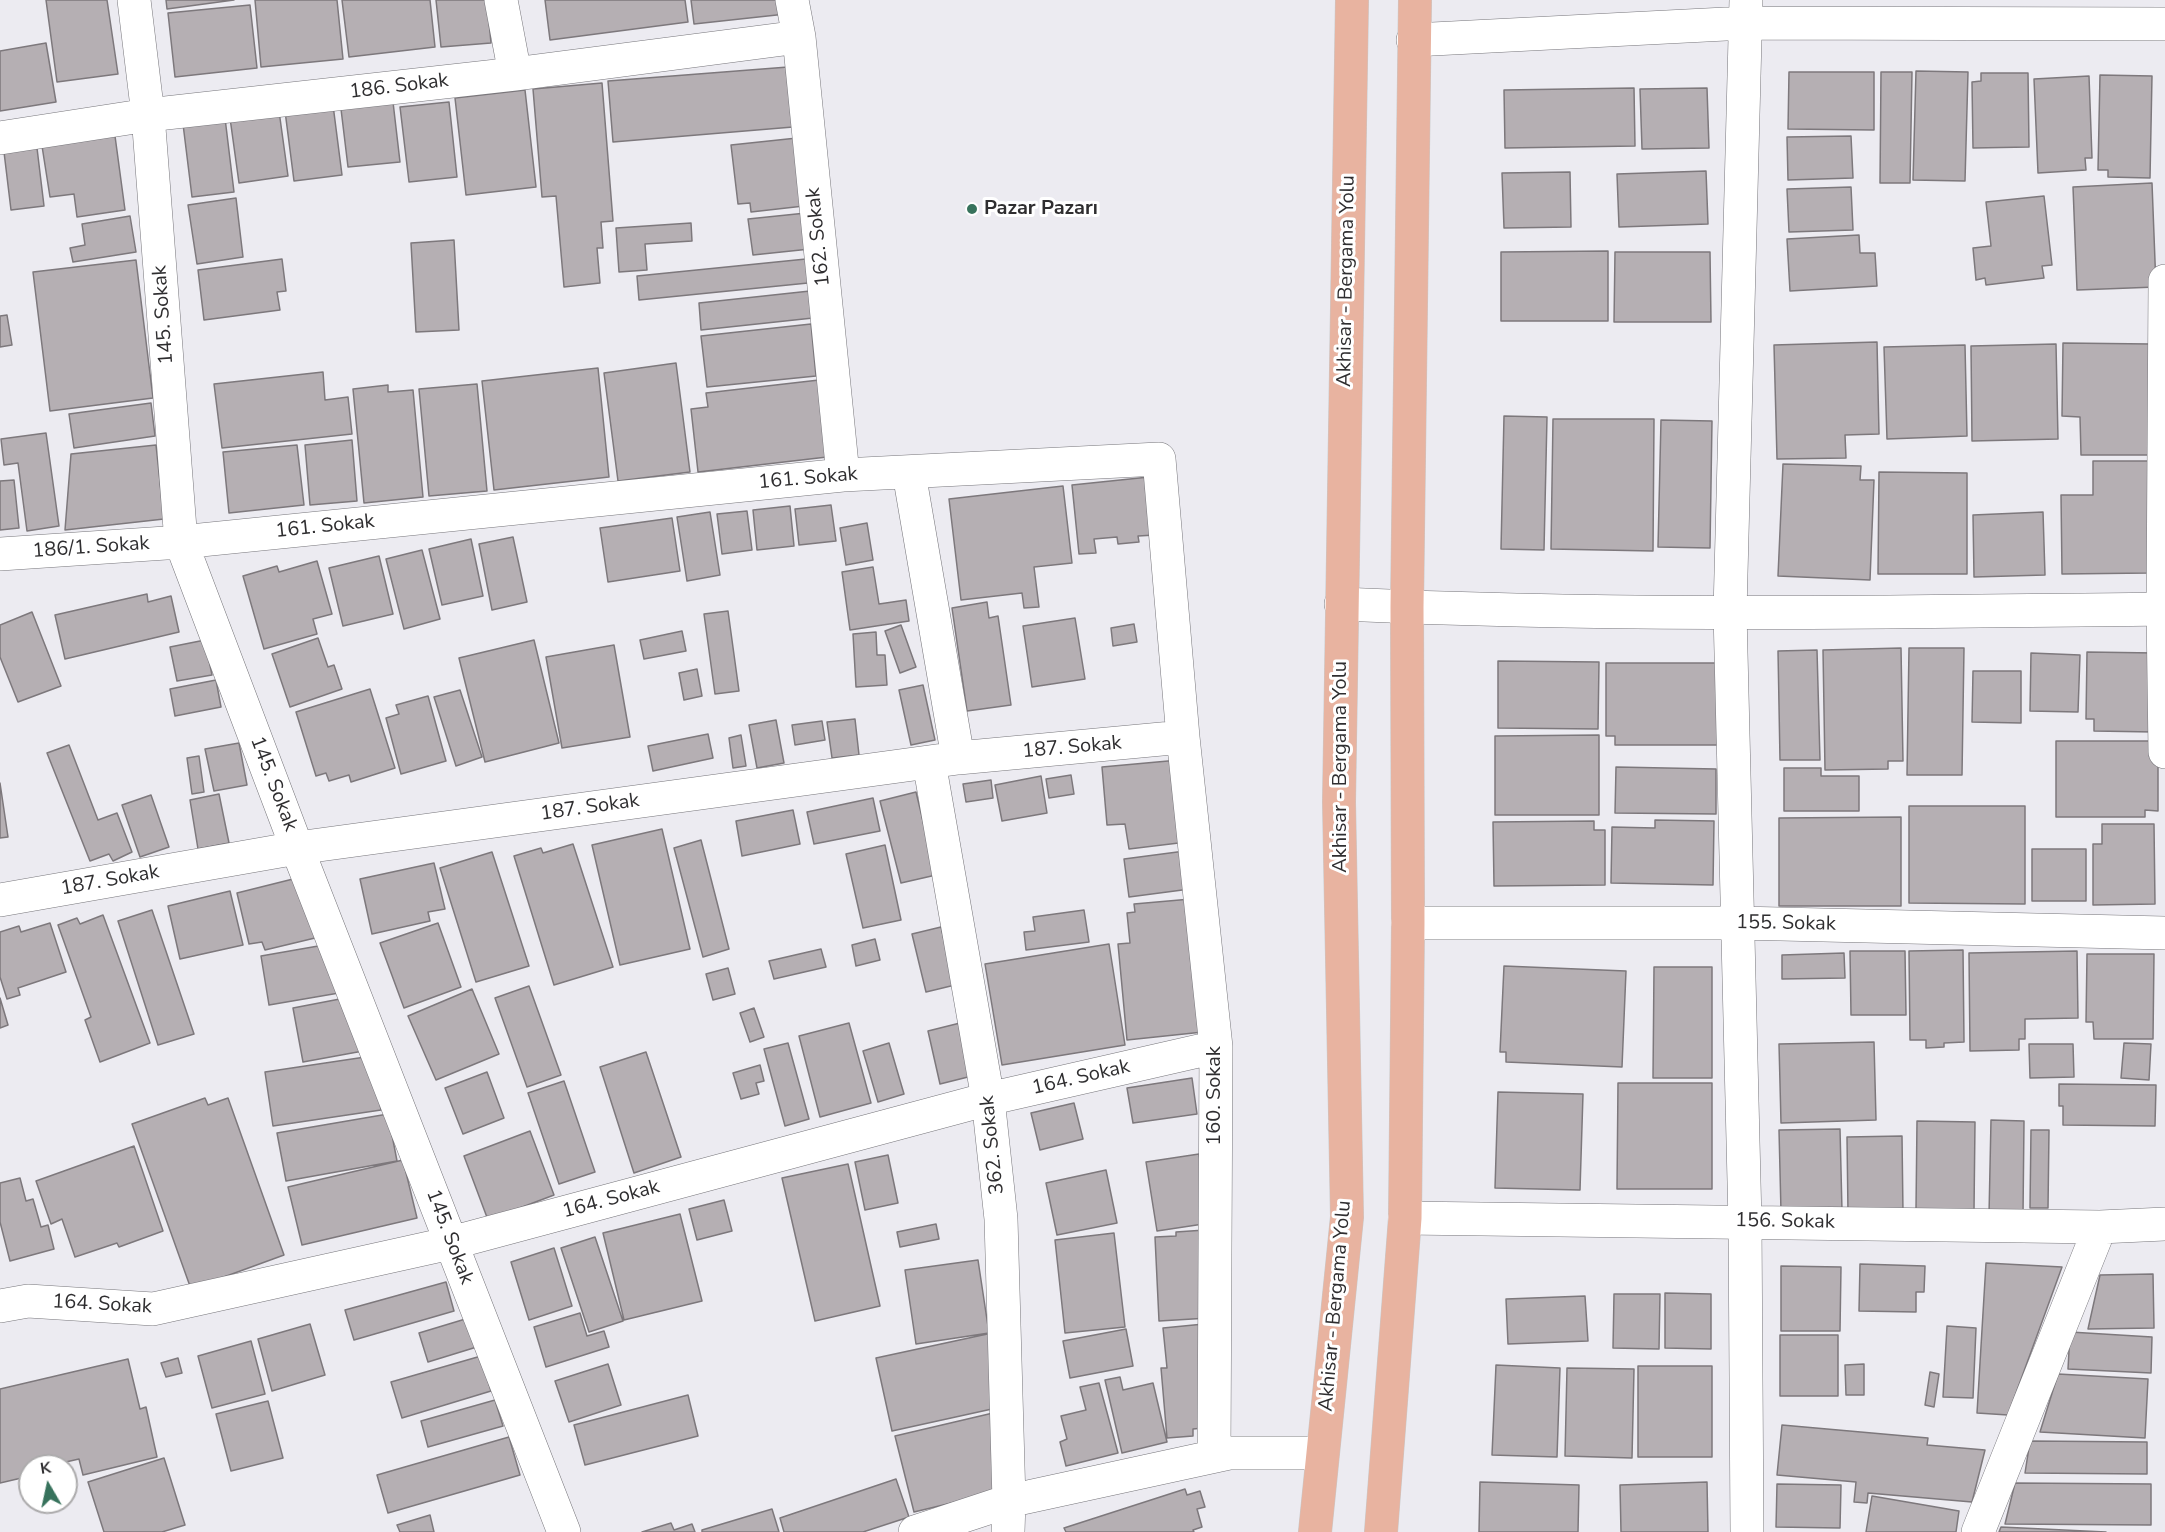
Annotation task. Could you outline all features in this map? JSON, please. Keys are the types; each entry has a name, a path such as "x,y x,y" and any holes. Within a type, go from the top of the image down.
{"main road":[{"name":"Akhisar - Bergama Yolu","path":"1315,1532 1347,1217 1339,802 1352,0"},
{"path":"1381,1532 1405,1218 1408,923 1407,607 1415,0"}],"street":[{"name":"145. Sokak","path":"134,0 148,116 181,542 297,848 564,1532"},
{"path":"501,0 515,74"},
{"name":"162. Sokak","path":"792,0 799,37 843,475"},
{"path":"1413,40 1745,11 2165,24"},
{"path":"1745,11 1730,612 1745,1222 1747,1532"},
{"name":"186. Sokak","path":"0,138 148,116 515,74 799,37"},
{"path":"2165,281 2165,752"},
{"name":"161. Sokak","path":"181,542 843,475 1159,459 1183,737"},
{"name":"362. Sokak","path":"909,473 1001,1219 1008,1516"},
{"name":"186/1. Sokak","path":"0,554 181,542"},
{"path":"1341,604 1730,612 2164,609"},
{"name":"187. Sokak","path":"0,900 297,848 944,760 1183,737"},
{"name":"160. Sokak","path":"1183,737 1216,1047 1214,1456"},
{"name":"155. Sokak","path":"1408,923 1738,923 2165,933"},
{"name":"164. Sokak","path":"0,1306 28,1301 153,1309 451,1243 988,1099 1216,1047"},
{"name":"156. Sokak","path":"1405,1218 2100,1227 2165,1224"},
{"path":"1978,1532 2100,1227"},
{"path":"915,1532 1008,1516 1214,1456 1230,1453 1322,1453"}],"building":[{"path":"46,0 107,0 118,74 57,82"},
{"path":"166,0 234,0 167,9"},
{"path":"255,0 337,0 343,59 261,67"},
{"path":"342,0 430,0 435,47 349,57"},
{"path":"436,0 487,0 491,43 441,47"},
{"path":"545,0 685,0 688,22 550,40"},
{"path":"691,0 785,0 786,14 694,24"},
{"path":"250,5 257,68 175,77 168,13"},
{"path":"46,43 56,102 0,111 0,51"},
{"path":"788,67 793,127 613,142 608,81"},
{"path":"1916,71 1968,72 1965,181 1913,180"},
{"path":"1789,72 1874,72 1874,130 1788,129"},
{"path":"1881,72 1912,72 1910,183 1880,183"},
{"path":"1981,73 2028,73 2029,147 1973,148 1972,82 1981,81"},
{"path":"2100,75 2152,76 2150,178 2108,177 2108,170 2098,170"},
{"path":"2089,76 2092,158 2085,158 2086,170 2038,173 2034,79"},
{"path":"602,83 613,221 601,222 603,248 597,248 600,283 564,287 556,196 542,197 533,89"},
{"path":"1634,88 1635,146 1505,148 1504,90"},
{"path":"1707,88 1709,148 1642,149 1640,89"},
{"path":"525,90 536,187 466,195 455,98"},
{"path":"393,102 400,162 348,167 341,109"},
{"path":"449,102 457,177 409,182 400,107"},
{"path":"333,105 342,175 294,181 285,111"},
{"path":"279,111 288,176 239,183 230,118"},
{"path":"225,118 234,192 192,197 183,124"},
{"path":"115,136 125,210 77,217 74,194 50,197 42,146"},
{"path":"1851,136 1853,178 1788,180 1787,137"},
{"path":"797,138 804,206 751,212 750,203 738,204 731,145"},
{"path":"37,148 44,206 11,210 4,152"},
{"path":"1706,171 1708,224 1619,227 1617,174"},
{"path":"1570,172 1571,227 1504,228 1502,173"},
{"path":"2152,183 2156,287 2077,290 2073,187"},
{"path":"1851,187 1853,230 1789,232 1787,189"},
{"path":"2044,196 2052,265 2042,266 2044,278 1986,285 1985,278 1976,280 1973,248 1991,246 1986,202"},
{"path":"236,198 243,257 197,264 188,205"},
{"path":"806,213 810,249 753,255 748,219"},
{"path":"130,216 136,252 73,262 70,248 85,245 82,224"},
{"path":"691,223 692,241 645,244 647,270 619,272 616,228"},
{"path":"1859,235 1860,253 1875,253 1877,286 1790,291 1787,239"},
{"path":"454,240 459,330 416,332 411,243"},
{"path":"1608,251 1608,321 1501,321 1501,252"},
{"path":"1615,252 1710,252 1711,322 1614,322"},
{"path":"282,259 286,291 277,292 280,310 204,320 198,270"},
{"path":"806,259 808,283 639,300 637,276"},
{"path":"136,260 153,398 50,411 33,272"},
{"path":"810,291 813,318 701,330 699,303"},
{"path":"7,315 12,345 0,347 0,316"},
{"path":"811,324 816,376 707,387 701,336"},
{"path":"1877,342 1879,434 1845,435 1846,458 1777,459 1774,345"},
{"path":"2063,343 2151,344 2151,455 2081,455 2080,417 2062,416"},
{"path":"2056,344 2058,439 1972,441 1971,346"},
{"path":"1965,345 1967,436 1887,439 1884,347"},
{"path":"676,363 690,472 618,481 604,373"},
{"path":"598,368 609,477 494,490 482,381"},
{"path":"323,372 325,400 348,397 352,434 222,448 214,384"},
{"path":"819,380 827,457 698,472 691,409 708,407 706,393"},
{"path":"477,384 487,491 429,496 419,389"},
{"path":"388,385 388,392 413,390 423,497 364,503 353,389"},
{"path":"151,403 155,436 74,448 69,414"},
{"path":"1504,416 1547,417 1544,550 1501,549"},
{"path":"1553,419 1654,419 1653,551 1551,549"},
{"path":"1661,420 1712,421 1710,548 1658,547"},
{"path":"46,433 59,526 27,531 18,463 4,465 1,439"},
{"path":"352,440 357,501 310,505 305,445"},
{"path":"156,445 164,519 65,530 71,454"},
{"path":"297,445 304,505 229,513 223,452"},
{"path":"2093,461 2148,461 2149,573 2062,574 2061,495 2093,495"},
{"path":"1783,464 1861,466 1860,480 1874,480 1870,580 1778,576"},
{"path":"1879,472 1967,473 1967,574 1878,574"},
{"path":"1149,477 1155,535 1138,536 1139,542 1118,544 1117,537 1094,539 1096,553 1079,554 1072,485"},
{"path":"14,480 19,528 0,530 0,481"},
{"path":"1063,486 1072,563 1034,567 1039,607 1024,608 1022,593 961,600 949,499"},
{"path":"831,505 836,541 799,545 795,509"},
{"path":"790,506 794,546 757,550 753,510"},
{"path":"747,511 752,550 722,554 717,514"},
{"path":"710,512 720,575 687,581 677,517"},
{"path":"2043,512 2045,575 1974,577 1973,515"},
{"path":"672,518 680,571 608,582 600,528"},
{"path":"867,523 873,560 846,565 840,528"},
{"path":"513,537 527,602 492,610 479,544"},
{"path":"471,539 483,596 442,605 429,549"},
{"path":"422,550 440,619 404,629 386,559"},
{"path":"379,556 393,614 343,626 329,568"},
{"path":"317,561 332,614 313,619 317,634 264,649 243,576 277,566 279,572"},
{"path":"873,567 879,604 906,600 909,621 850,630 842,572"},
{"path":"147,594 148,602 171,596 179,632 65,659 55,615"},
{"path":"987,602 989,618 998,616 1011,705 967,711 952,608"},
{"path":"728,611 739,691 715,694 704,614"},
{"path":"32,612 61,686 18,702 0,657 0,625"},
{"path":"1075,618 1085,679 1032,687 1023,626"},
{"path":"1134,624 1137,642 1113,646 1111,628"},
{"path":"901,625 916,667 900,673 885,631"},
{"path":"682,631 686,651 644,659 640,640"},
{"path":"876,632 877,655 885,655 887,685 856,687 853,634"},
{"path":"318,638 328,667 334,665 342,689 290,707 272,654"},
{"path":"205,640 212,675 177,681 170,647"},
{"path":"534,640 559,743 485,762 459,658"},
{"path":"614,645 630,737 562,748 546,657"},
{"path":"1901,648 1903,761 1888,761 1888,769 1825,770 1823,650"},
{"path":"1909,648 1964,648 1962,775 1907,775"},
{"path":"1817,650 1820,760 1780,760 1778,651"},
{"path":"2087,652 2155,653 2154,732 2094,731 2094,719 2086,719"},
{"path":"2031,653 2080,655 2078,712 2030,711"},
{"path":"1498,661 1599,662 1598,729 1498,728"},
{"path":"1606,663 1718,663 1717,745 1615,745 1615,736 1606,736"},
{"path":"697,669 702,696 684,700 679,673"},
{"path":"1973,671 2021,671 2021,723 1972,722"},
{"path":"216,680 221,707 175,716 170,689"},
{"path":"923,685 935,740 911,745 899,690"},
{"path":"370,689 395,768 351,782 349,775 329,781 326,773 316,776 296,712"},
{"path":"460,690 482,757 456,766 434,697"},
{"path":"428,696 446,761 401,774 386,718 399,714 396,705"},
{"path":"855,719 859,755 832,758 827,722"},
{"path":"776,720 784,763 757,768 749,725"},
{"path":"822,721 825,740 795,745 792,725"},
{"path":"708,734 713,758 653,771 648,746"},
{"path":"741,735 746,766 733,768 729,738"},
{"path":"1599,735 1599,815 1495,815 1495,736"},
{"path":"2056,741 2158,741 2158,811 2145,810 2145,817 2056,817"},
{"path":"239,743 247,785 214,791 205,749"},
{"path":"69,745 98,820 117,813 132,852 113,861 109,854 90,861 47,753"},
{"path":"199,756 204,792 192,794 187,758"},
{"path":"1179,760 1187,842 1129,849 1125,824 1107,825 1102,767"},
{"path":"1616,767 1716,769 1716,814 1615,813"},
{"path":"1784,768 1821,768 1821,776 1859,776 1859,811 1784,811"},
{"path":"1071,775 1074,794 1049,798 1046,779"},
{"path":"1041,776 1047,813 1002,821 995,785"},
{"path":"991,780 993,798 966,802 963,784"},
{"path":"0,783 8,837 0,838"},
{"path":"916,792 936,875 901,883 880,801"},
{"path":"219,794 229,843 198,849 190,800"},
{"path":"151,795 169,847 140,857 122,805"},
{"path":"873,798 880,831 814,844 807,812"},
{"path":"1909,806 2025,806 2025,904 1909,903"},
{"path":"793,810 800,844 742,856 736,821"},
{"path":"1901,817 1901,906 1779,906 1779,818"},
{"path":"1655,820 1714,821 1713,885 1611,883 1612,827 1655,828"},
{"path":"1594,821 1594,830 1605,830 1605,885 1494,886 1493,822"},
{"path":"2102,824 2154,824 2155,904 2093,905 2093,844 2102,844"},
{"path":"662,829 690,949 620,965 592,845"},
{"path":"701,840 729,949 703,957 674,848"},
{"path":"573,844 613,967 554,985 514,856 541,848 543,853"},
{"path":"885,845 901,920 863,928 846,854"},
{"path":"2032,849 2086,849 2086,901 2032,901"},
{"path":"1185,851 1190,889 1129,897 1124,859"},
{"path":"492,852 529,966 476,982 440,868"},
{"path":"434,863 445,909 428,912 430,921 372,934 360,879"},
{"path":"301,877 315,938 265,950 262,942 249,944 237,893"},
{"path":"230,891 243,945 180,959 168,906"},
{"path":"1191,899 1203,1032 1127,1040 1118,944 1130,943 1127,913 1135,912 1134,904"},
{"path":"152,910 194,1034 158,1045 118,921"},
{"path":"1084,910 1089,942 1026,950 1024,932 1035,931 1033,917"},
{"path":"103,915 150,1043 100,1062 85,1020 91,1017 58,925 77,918 80,924"},
{"path":"50,923 66,972 18,988 20,995 7,999 0,977 0,932 19,926 21,932"},
{"path":"438,923 461,987 404,1008 380,943"},
{"path":"941,927 955,985 926,992 912,934"},
{"path":"875,939 880,960 856,966 852,945"},
{"path":"1109,944 1125,1045 1002,1065 985,964"},
{"path":"324,945 339,993 269,1005 261,956"},
{"path":"821,949 826,967 774,979 769,961"},
{"path":"1963,950 1964,1042 1944,1043 1944,1047 1926,1048 1926,1040 1910,1040 1909,951"},
{"path":"1850,951 1905,951 1906,1015 1851,1015"},
{"path":"2077,951 2078,1018 2025,1019 2025,1039 2019,1039 2019,1050 1970,1051 1969,953"},
{"path":"1844,953 1845,978 1782,979 1782,955"},
{"path":"2087,954 2154,954 2153,1039 2094,1039 2093,1022 2086,1022"},
{"path":"1504,966 1626,971 1622,1067 1506,1062 1506,1052 1500,1052"},
{"path":"1654,967 1712,967 1712,1078 1653,1078"},
{"path":"728,968 735,994 713,1000 706,974"},
{"path":"529,986 561,1075 527,1087 495,998"},
{"path":"472,989 499,1054 436,1080 408,1016"},
{"path":"0,998 8,1025 0,1028"},
{"path":"345,998 363,1051 303,1062 293,1008"},
{"path":"754,1008 764,1037 750,1042 740,1013"},
{"path":"964,1022 976,1075 940,1084 928,1031"},
{"path":"849,1023 871,1103 820,1117 799,1036"},
{"path":"1874,1042 1876,1120 1781,1123 1779,1044"},
{"path":"788,1043 809,1119 785,1126 764,1049"},
{"path":"889,1043 904,1094 878,1102 863,1051"},
{"path":"2124,1043 2151,1044 2149,1080 2121,1078"},
{"path":"2029,1044 2073,1044 2074,1077 2030,1078"},
{"path":"646,1052 681,1157 634,1173 600,1067"},
{"path":"372,1056 381,1110 273,1126 265,1072"},
{"path":"760,1065 764,1081 756,1083 759,1094 741,1099 733,1073"},
{"path":"487,1072 504,1118 463,1134 445,1088"},
{"path":"1192,1078 1197,1114 1133,1123 1127,1088"},
{"path":"564,1081 595,1172 559,1184 528,1093"},
{"path":"1618,1083 1712,1083 1712,1189 1617,1189"},
{"path":"2059,1084 2156,1085 2155,1126 2063,1125 2063,1106 2059,1106"},
{"path":"1498,1092 1583,1094 1580,1190 1495,1188"},
{"path":"205,1098 208,1105 228,1098 284,1255 191,1289 132,1124"},
{"path":"1074,1103 1083,1139 1040,1150 1031,1113"},
{"path":"388,1114 397,1161 286,1181 277,1133"},
{"path":"1991,1120 2024,1121 2023,1215 1989,1215"},
{"path":"1917,1121 1975,1122 1974,1210 1916,1209"},
{"path":"1840,1129 1842,1211 1781,1212 1779,1130"},
{"path":"2031,1130 2049,1130 2048,1208 2030,1208"},
{"path":"530,1131 554,1195 488,1220 464,1156"},
{"path":"1902,1136 1903,1213 1848,1213 1847,1137"},
{"path":"134,1146 163,1231 119,1247 117,1243 75,1257 62,1219 51,1224 36,1181"},
{"path":"1199,1154 1210,1223 1157,1231 1146,1162"},
{"path":"888,1155 898,1203 865,1210 855,1162"},
{"path":"403,1160 417,1218 302,1245 288,1187"},
{"path":"848,1164 880,1306 815,1321 782,1178"},
{"path":"1106,1170 1117,1223 1057,1235 1046,1183"},
{"path":"20,1178 26,1201 33,1199 41,1227 48,1225 54,1249 10,1261 0,1222 0,1183"},
{"path":"724,1200 732,1231 697,1240 689,1209"},
{"path":"680,1214 702,1301 624,1320 603,1233"},
{"path":"936,1224 939,1239 900,1247 897,1232"},
{"path":"1205,1230 1209,1318 1159,1321 1155,1237 1176,1236 1176,1232"},
{"path":"1114,1233 1125,1327 1065,1333 1055,1240"},
{"path":"595,1237 623,1321 589,1332 561,1248"},
{"path":"554,1248 572,1306 529,1320 511,1262"},
{"path":"978,1260 989,1333 916,1344 905,1270"},
{"path":"1986,1263 2062,1267 2008,1415 1977,1413"},
{"path":"1860,1264 1925,1266 1924,1292 1916,1292 1916,1312 1859,1311"},
{"path":"1781,1266 1841,1267 1840,1331 1781,1331"},
{"path":"2153,1274 2154,1328 2088,1329 2100,1275"},
{"path":"446,1282 454,1311 354,1340 345,1310"},
{"path":"1665,1293 1711,1294 1711,1349 1665,1348"},
{"path":"1614,1294 1660,1294 1659,1349 1613,1348"},
{"path":"1585,1296 1588,1341 1508,1344 1506,1299"},
{"path":"580,1313 587,1336 604,1331 609,1347 546,1367 534,1327"},
{"path":"472,1317 480,1346 428,1362 419,1333"},
{"path":"310,1324 325,1375 272,1391 258,1339"},
{"path":"1204,1324 1214,1427 1193,1429 1193,1436 1167,1438 1161,1368 1167,1368 1163,1328"},
{"path":"1947,1326 1976,1328 1973,1398 1943,1397"},
{"path":"1126,1329 1133,1366 1070,1378 1063,1341"},
{"path":"2070,1332 2152,1337 2151,1373 2068,1369"},
{"path":"992,1333 1001,1407 892,1431 876,1358"},
{"path":"1780,1335 1838,1335 1838,1396 1780,1396"},
{"path":"251,1341 265,1394 212,1408 198,1356"},
{"path":"481,1356 491,1391 402,1418 391,1382"},
{"path":"178,1358 182,1373 166,1377 161,1363"},
{"path":"128,1359 140,1409 146,1407 157,1457 83,1475 78,1454 18,1454 18,1479 0,1483 0,1389"},
{"path":"608,1364 621,1405 569,1422 555,1381"},
{"path":"1864,1364 1864,1395 1846,1395 1845,1365"},
{"path":"1496,1365 1560,1368 1557,1457 1492,1455"},
{"path":"1638,1366 1712,1366 1712,1457 1638,1457"},
{"path":"1567,1368 1634,1369 1632,1458 1565,1456"},
{"path":"1930,1372 1939,1374 1934,1407 1925,1405"},
{"path":"2058,1374 2148,1379 2145,1438 2040,1432"},
{"path":"1120,1377 1123,1390 1153,1383 1167,1442 1122,1453 1105,1380"},
{"path":"1099,1383 1118,1453 1066,1466 1060,1442 1067,1439 1061,1416 1086,1410 1080,1387"},
{"path":"688,1395 698,1436 585,1465 574,1425"},
{"path":"495,1400 503,1426 428,1447 421,1421"},
{"path":"268,1401 283,1458 231,1471 216,1414"},
{"path":"993,1413 1006,1490 914,1512 895,1436"},
{"path":"1782,1425 1928,1438 1927,1445 1985,1450 1972,1502 1868,1493 1867,1503 1854,1502 1856,1482 1777,1475"},
{"path":"509,1437 520,1475 388,1513 377,1475"},
{"path":"2030,1441 2147,1442 2147,1474 2025,1473"},
{"path":"164,1458 185,1525 162,1532 104,1532 88,1482"},
{"path":"896,1479 909,1517 863,1532 784,1532 780,1518"},
{"path":"1480,1482 1579,1485 1578,1532 1479,1532"},
{"path":"1707,1482 1708,1532 1621,1532 1620,1485"},
{"path":"2015,1483 2151,1484 2151,1525 2005,1524"},
{"path":"1777,1484 1841,1485 1840,1528 1776,1527"},
{"path":"1185,1489 1187,1495 1200,1491 1205,1507 1197,1509 1202,1527 1193,1530 1194,1532 1066,1532 1064,1528"},
{"path":"1872,1496 1959,1511 1956,1532 1866,1532"},
{"path":"772,1509 779,1532 702,1532 702,1530"},
{"path":"430,1515 434,1532 400,1532 397,1525"},
{"path":"671,1523 674,1530 692,1524 695,1532 642,1532"},
{"path":"2001,1527 2106,1532 1999,1532"}],"place":[{"name":"Pazar Pazarı","path":"972,209"}]}
